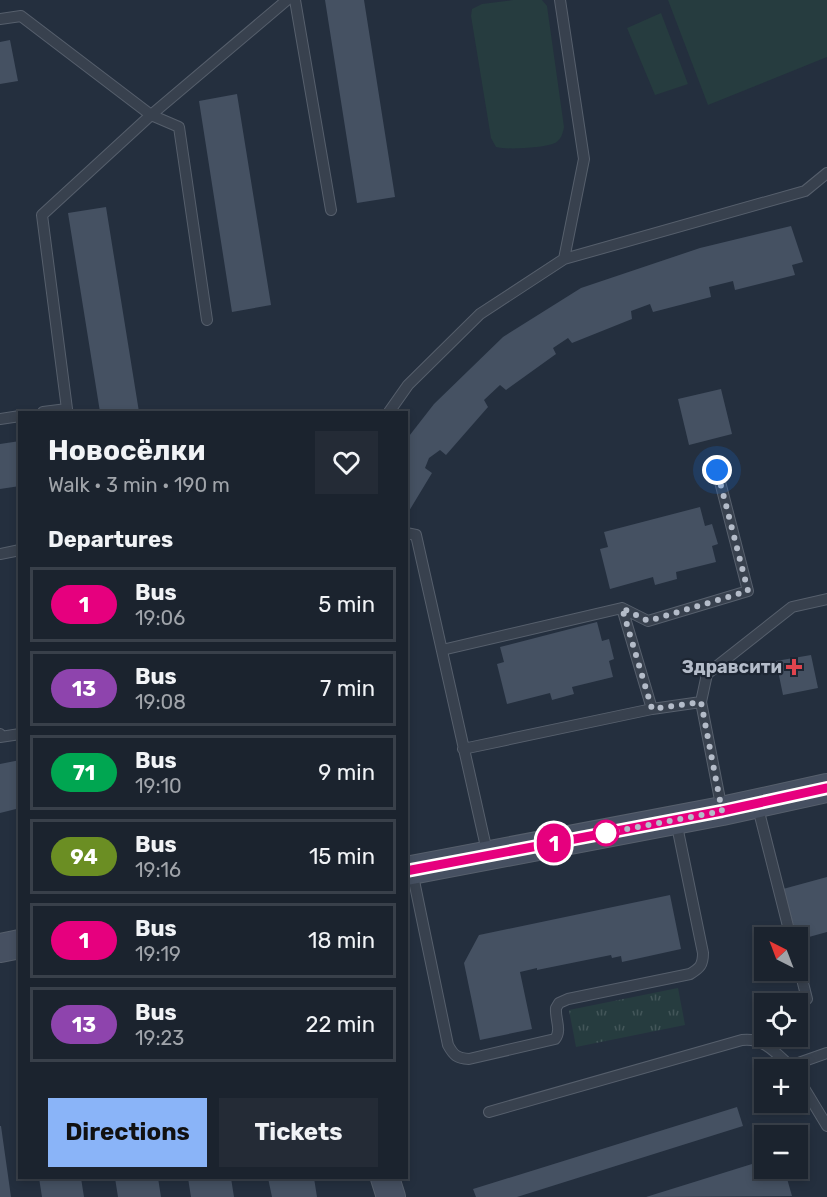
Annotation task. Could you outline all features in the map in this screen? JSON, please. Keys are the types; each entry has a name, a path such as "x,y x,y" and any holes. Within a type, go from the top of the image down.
{"street":[{"path":"409,871 722,811 827,788"},
{"path":"0,948 18,944"},
{"path":"385,1179 391,1197"}],"lane":[{"path":"51,411 67,409 42,215 151,115 287,0"},
{"path":"295,0 331,210"},
{"path":"560,0 584,159 564,259"},
{"path":"0,19 21,16 151,115 179,128 207,320"},
{"path":"390,411 408,385 480,314 564,259 805,191 827,174"},
{"path":"0,419 18,416"},
{"path":"442,650 622,608 648,621 748,591 717,470"},
{"path":"408,533 416,535 488,856"},
{"path":"0,554 18,550"},
{"path":"722,811 701,702 707,674 792,607 827,599"},
{"path":"622,608 652,709"},
{"path":"463,749 652,709 701,702"},
{"path":"0,734 0,736 18,734"},
{"path":"756,803 788,927"},
{"path":"409,871 448,1045 453,1054 459,1058 469,1059 555,1039 558,1035 556,1008 559,1003 568,999 690,974 698,969 703,963 703,953 676,819"},
{"path":"489,1112 752,1038 761,1041 781,1059"},
{"path":"808,1061 827,1053"},
{"path":"808,1095 827,1126"}],"green space":[{"path":"513,0 542,0 547,6 564,127 559,140 550,145 501,148 496,147 491,138 471,16 472,9 482,4"},
{"path":"668,0 827,0 827,57 708,105"},
{"path":"661,13 688,84 655,95 627,28"},
{"path":"678,988 685,1025 576,1047 569,1010"}],"building":[{"path":"325,0 364,0 395,197 357,203"},
{"path":"10,40 18,81 0,84 0,42"},
{"path":"237,94 271,305 232,312 199,101"},
{"path":"106,207 139,411 100,411 68,213"},
{"path":"791,226 803,262 792,265 795,275 735,290 733,281 709,287 711,297 653,312 650,304 631,311 632,319 572,343 568,338 553,348 556,354 506,390 500,385 484,400 488,407 446,455 440,450 429,458 425,468 432,473 408,513 408,437 434,404 503,337 581,288 700,248"},
{"path":"721,389 732,434 689,445 678,399"},
{"path":"18,441 18,486 0,489 0,444"},
{"path":"700,507 705,526 712,524 718,544 712,546 716,562 676,572 677,579 655,585 653,577 610,589 600,549 608,547 604,532"},
{"path":"597,622 602,641 609,639 614,659 609,661 613,677 572,687 574,694 552,700 550,693 507,704 497,664 504,662 500,647"},
{"path":"811,655 818,688 783,695 776,661"},
{"path":"18,760 18,808 0,813 0,764"},
{"path":"827,877 827,932 808,937 808,927 794,927 783,889"},
{"path":"670,895 681,949 622,962 621,956 612,958 611,955 520,972 532,1029 480,1040 464,963 479,935"},
{"path":"737,1107 743,1126 517,1197 476,1197 473,1189"},
{"path":"1,1126 11,1197 0,1197"},
{"path":"754,1163 754,1179 787,1179 792,1196 646,1197"},
{"path":"39,1179 81,1179 84,1197 42,1197"},
{"path":"115,1179 158,1179 161,1197 118,1197"},
{"path":"188,1179 231,1179 234,1197 191,1197"},
{"path":"268,1179 314,1179 317,1197 272,1197"}],"bus line":[{"name":"1","path":"408,871 722,811 827,788"}],"place":[{"name":"Здравсити","path":"794,667"}],"route":[{"path":"606,833 722,811 701,702 652,709 622,608 648,621 748,591 717,470"}]}
